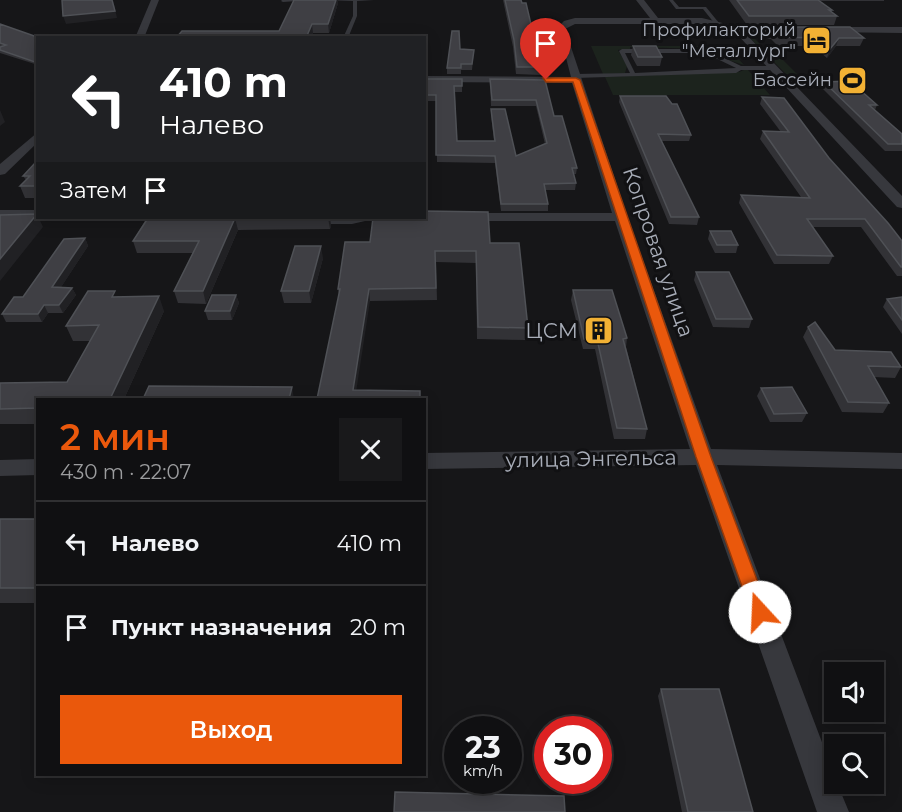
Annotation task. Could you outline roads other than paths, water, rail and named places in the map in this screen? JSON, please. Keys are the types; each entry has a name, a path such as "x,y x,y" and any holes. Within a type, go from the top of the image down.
{"street":[{"path":"140,36 155,0"},
{"path":"640,0 656,21"},
{"name":"Копровая улица","path":"833,812 704,457 561,29 567,22 656,21 717,23 738,30 902,30"},
{"path":"738,30 902,204"},
{"path":"426,79 576,78"},
{"path":"0,171 36,137"},
{"path":"0,214 36,214"},
{"path":"426,217 622,217"},
{"path":"270,219 315,219"},
{"name":"улица Энгельса","path":"426,461 704,457 902,461"},
{"path":"0,468 36,467"}],"lane":[{"path":"283,1 314,0"},
{"path":"324,0 372,0"},
{"path":"346,36 355,16 355,0"},
{"path":"671,0 678,8 704,8 717,23"},
{"path":"633,74 629,71 631,67 622,51 706,51 736,67"},
{"path":"631,67 774,68"},
{"path":"576,78 736,71 736,67"}],"place":[{"name":"Профилакторий \"Металлург\"","path":"817,40"},
{"name":"Бассейн","path":"853,80"},
{"name":"ЦСМ","path":"599,331"}]}
